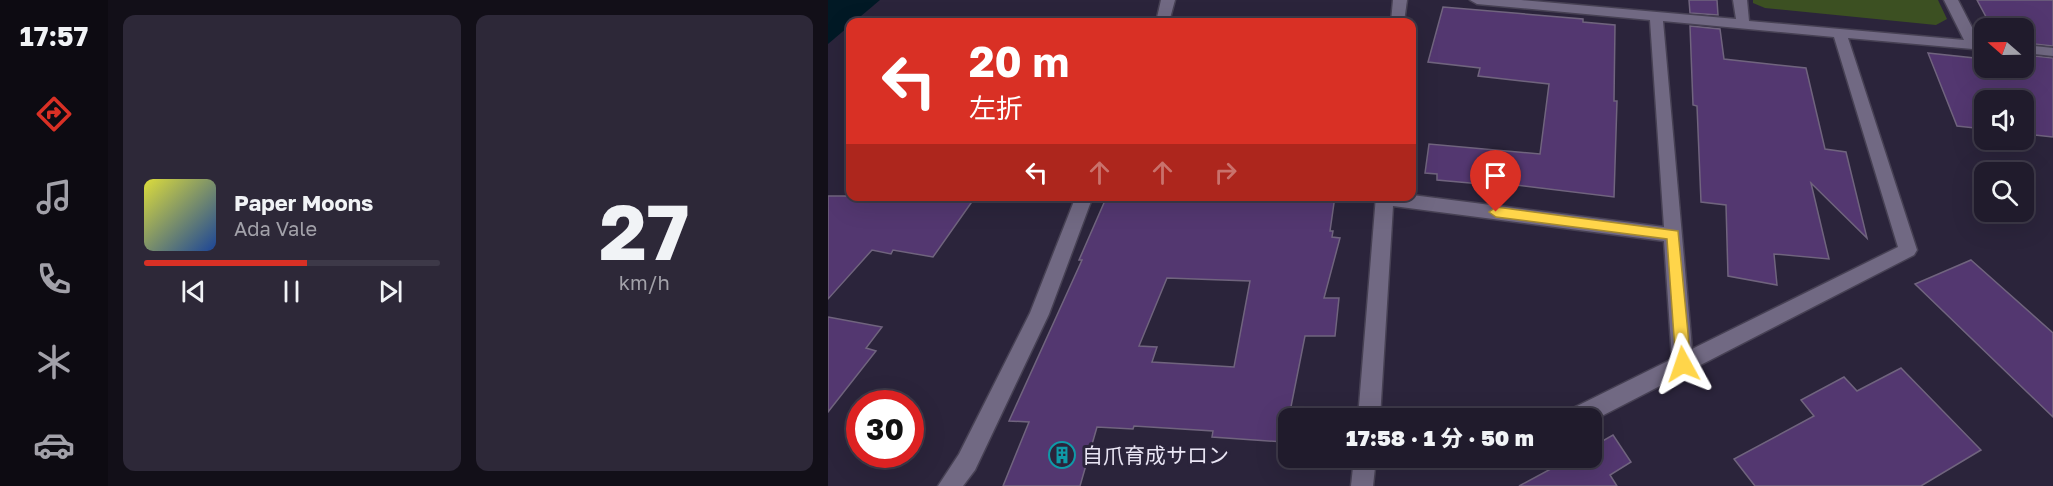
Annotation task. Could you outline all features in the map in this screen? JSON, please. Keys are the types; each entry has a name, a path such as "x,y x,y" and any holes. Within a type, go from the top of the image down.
{"street":[{"path":"1163,18 1167,0"},
{"path":"1398,18 1400,0"},
{"path":"1477,0 1581,4 1656,15 1974,45"},
{"path":"1740,0 1743,23"},
{"path":"1951,0 1974,37"},
{"path":"1656,15 1683,364"},
{"path":"1595,408 1908,250 1839,32"},
{"path":"2034,50 2053,52"},
{"path":"950,486 967,462 1039,314 1083,201"},
{"path":"1372,408 1385,201"},
{"path":"1415,201 1673,235"},
{"path":"1362,486 1364,468"}],"green space":[{"path":"1753,0 1938,0 1947,19 1936,25 1765,8 1753,3"}],"water":[{"path":"828,0 880,0 859,18 846,18 846,29 828,44"}],"building":[{"path":"1689,0 1717,0 1718,15 1690,13"},
{"path":"1977,0 2053,0 2053,46 2034,44 2034,18 1987,18"},
{"path":"1443,7 1583,19 1583,22 1615,25 1614,101 1617,101 1614,197 1492,182 1492,185 1437,180 1437,174 1425,173 1429,144 1540,154 1549,84 1478,76 1480,68 1428,62"},
{"path":"1690,26 1720,29 1724,59 1806,68 1825,149 1846,152 1867,238 1811,183 1829,259 1774,254 1777,285 1728,276 1726,205 1701,202 1697,106 1693,105"},
{"path":"1928,53 1974,58 1974,78 2034,78 2034,56 2053,58 2053,137 2034,135 2034,90 1974,90 1974,128 1957,126"},
{"path":"828,196 846,196 846,201 972,201 933,257 893,250 891,254 872,250 828,299"},
{"path":"1105,201 1334,201 1330,231 1333,231 1332,237 1340,238 1324,298 1339,298 1335,336 1305,336 1291,408 1278,408 1278,442 1212,437 1213,431 1134,426 1133,429 1097,427 1080,486 1003,486 1029,422 1009,421 1082,260 1079,260","holes":["1167,278 1250,281 1234,367 1152,362 1157,347 1139,346"]},
{"path":"1971,260 2053,333 2053,417 1915,284"},
{"path":"828,317 882,327 866,348 876,351 828,412"},
{"path":"1901,368 1981,450 1921,486 1755,486 1734,459 1814,416 1801,400 1844,377 1857,391"},
{"path":"1613,435 1631,462 1610,475 1617,486 1519,486 1552,468 1602,468 1602,441"}],"place":[{"name":"自爪育成サロン","path":"1062,455"}],"route":[{"path":"1496,212 1673,235 1683,364"}]}
